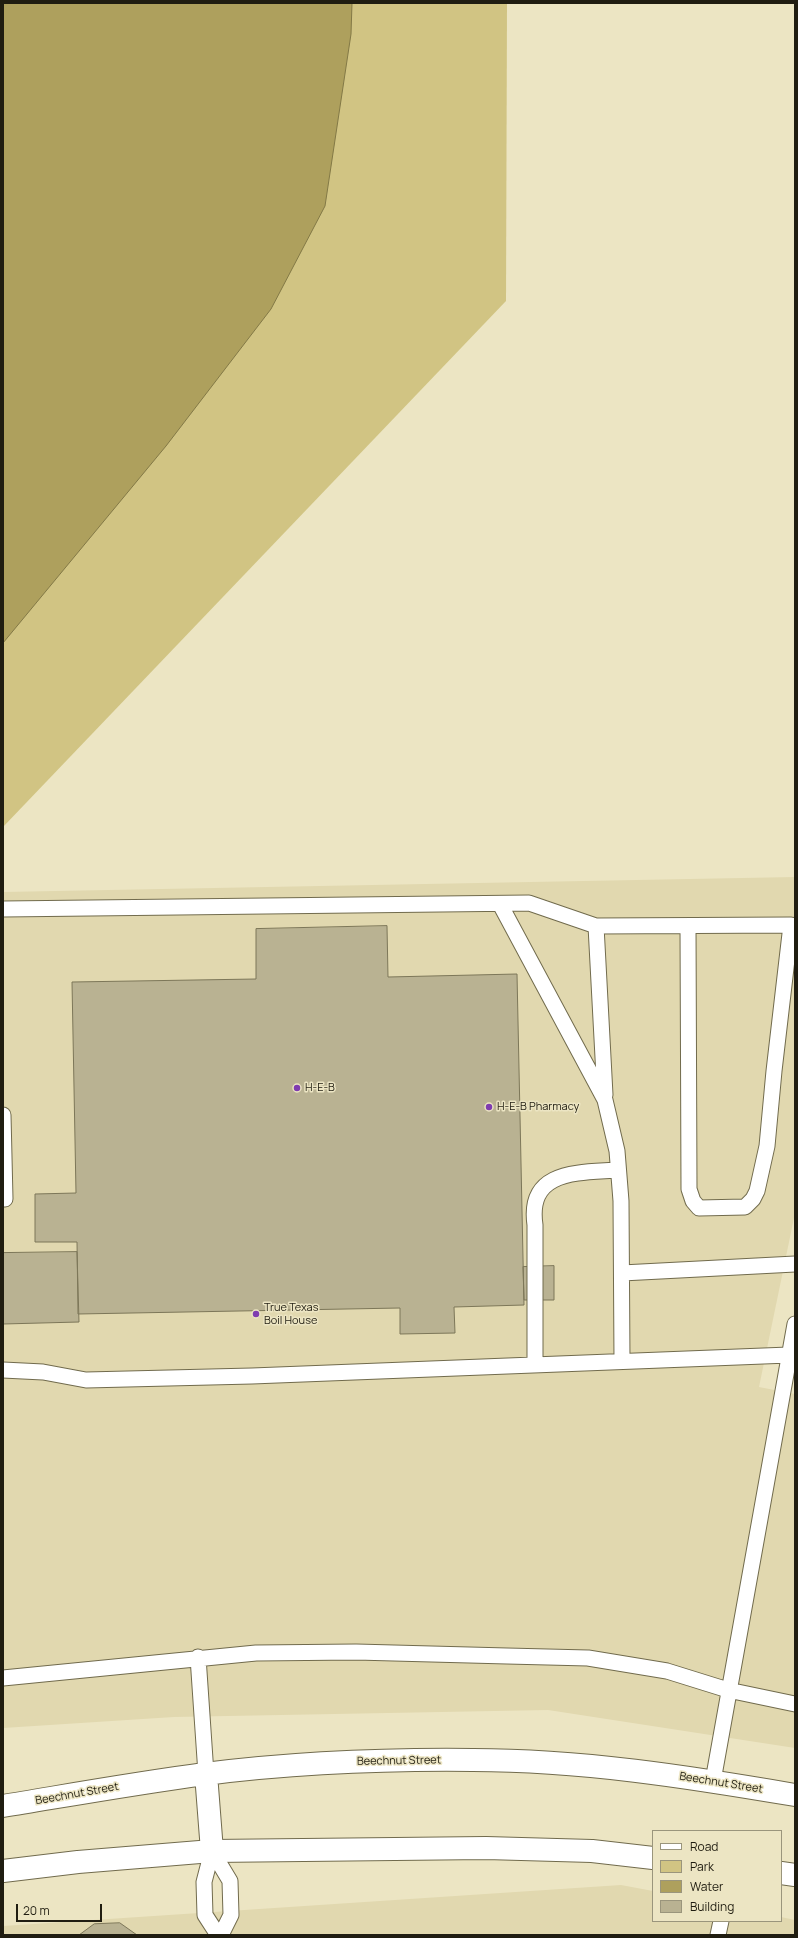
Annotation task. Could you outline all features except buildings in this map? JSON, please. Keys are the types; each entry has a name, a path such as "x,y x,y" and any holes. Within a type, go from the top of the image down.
{"main road":[{"name":"Beechnut Street","path":"3,1806 206,1774 378,1761 475,1760 560,1764 714,1781 795,1795"},
{"path":"206,1774 212,1851"},
{"path":"3,1871 78,1862 212,1851 486,1848 592,1851 652,1858"},
{"path":"782,1873 795,1875"}],"lane":[{"path":"3,910 529,903 596,926 791,925 774,1070 767,1146 753,1200 745,1207 699,1208 693,1201 689,1189 688,926"},
{"path":"500,904 605,1100"},
{"path":"596,926 605,1100 617,1151 621,1201 622,1361"},
{"path":"3,1115 5,1198 3,1198"},
{"path":"535,1364 535,1225 533,1213 535,1200 542,1189 559,1176 618,1170"},
{"path":"622,1273 795,1264"},
{"path":"714,1781 728,1690 790,1379 789,1356 795,1324"},
{"path":"3,1370 43,1372 86,1380 252,1376 535,1364 789,1356"},
{"path":"3,1678 256,1653 356,1652 588,1658 667,1671 728,1690 795,1704"},
{"path":"198,1658 206,1774"},
{"path":"212,1851 230,1881 231,1915 220,1935 205,1915 204,1882 212,1851"},
{"path":"718,1935 721,1922"}],"shaded area":[{"path":"795,877 795,1213 759,1387 795,1394 795,1748 548,1710 174,1717 3,1728 3,892"},
{"path":"621,1885 652,1891 652,1922 782,1922 782,1917 795,1920 795,1935 3,1935 3,1926"}],"green space":[{"path":"3,3 507,3 506,301 3,827"}],"water":[{"path":"3,3 352,3 351,34 325,206 271,309 166,446 3,643"}],"place":[{"name":"H-E-B","path":"297,1088"},
{"name":"H-E-B Pharmacy","path":"489,1107"},
{"name":"True Texas Boil House","path":"256,1314"}]}
